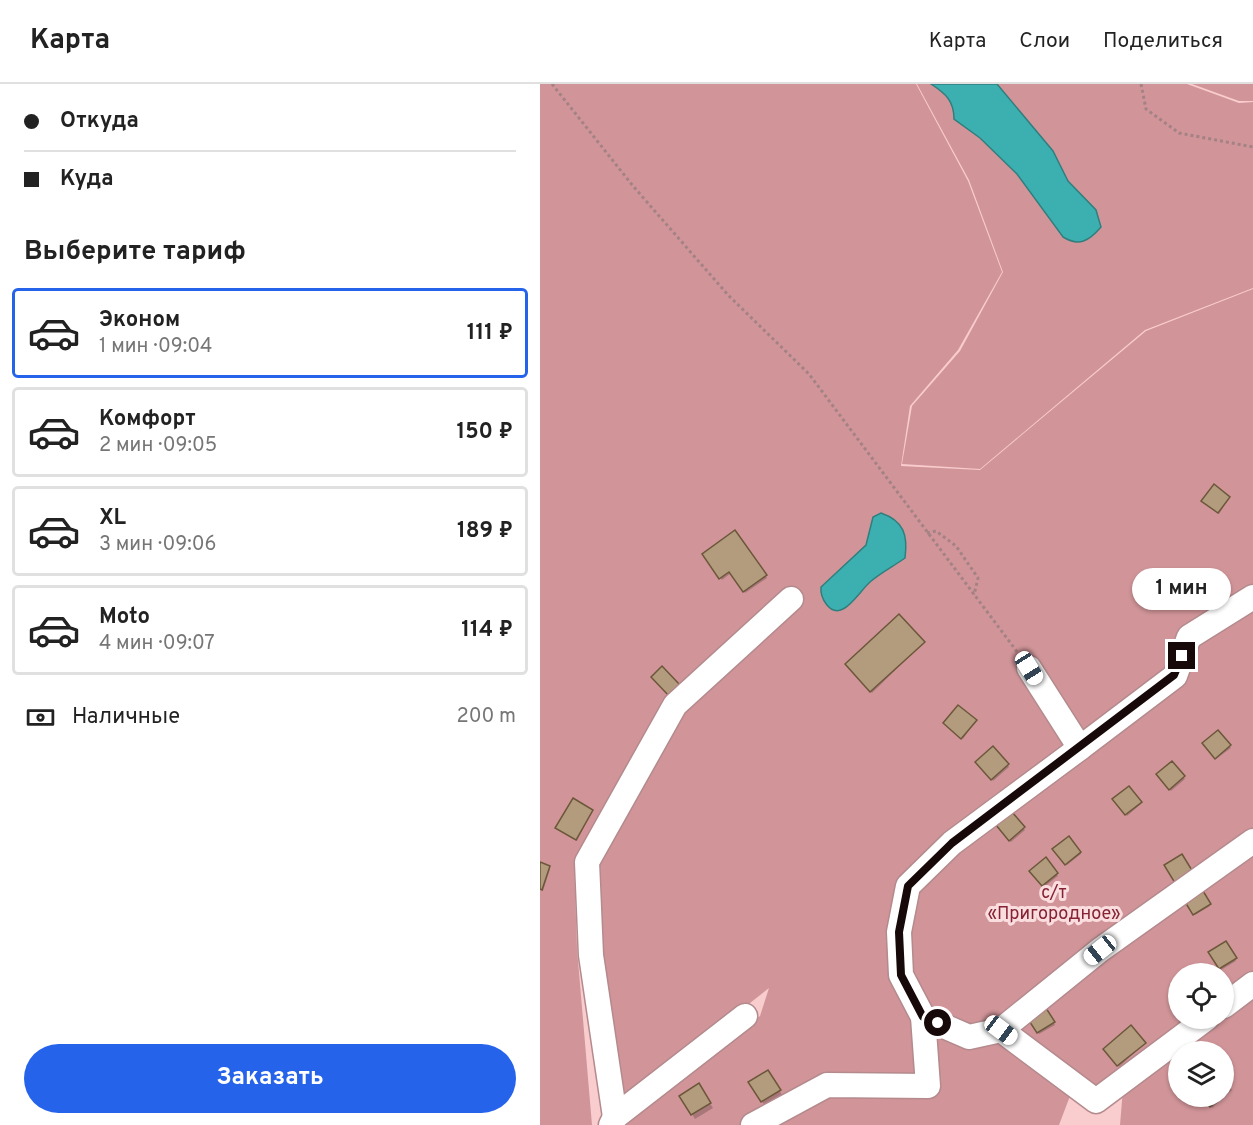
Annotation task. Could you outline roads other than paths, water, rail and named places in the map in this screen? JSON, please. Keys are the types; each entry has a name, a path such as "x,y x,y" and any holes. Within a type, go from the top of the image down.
{"street":[{"path":"753,1125 827,1085 928,1086 923,1017 901,975 899,932 908,886 952,843 1174,675 1189,637 1253,597"},
{"path":"613,1121 591,955 587,862 675,705 790,599"},
{"path":"1029,668 1080,748"},
{"path":"923,1017 969,1037 1001,1030 1100,950 1253,841"},
{"path":"1234,1000 1251,990"},
{"path":"613,1121 746,1016"},
{"path":"1001,1030 1096,1101 1192,1029"}],"water":[{"path":"931,84 997,84 1053,151 1068,181 1096,210 1101,227 1084,241 1074,242 1063,237 1017,174 980,138 954,119 953,107 948,98"},
{"path":"881,513 895,520 903,530 906,542 905,558 874,579 847,607 838,611 830,608 824,601 821,587 866,545 873,517"}],"park label":[{"name":"с/т «Пригородное»","path":"1054,903"}]}
